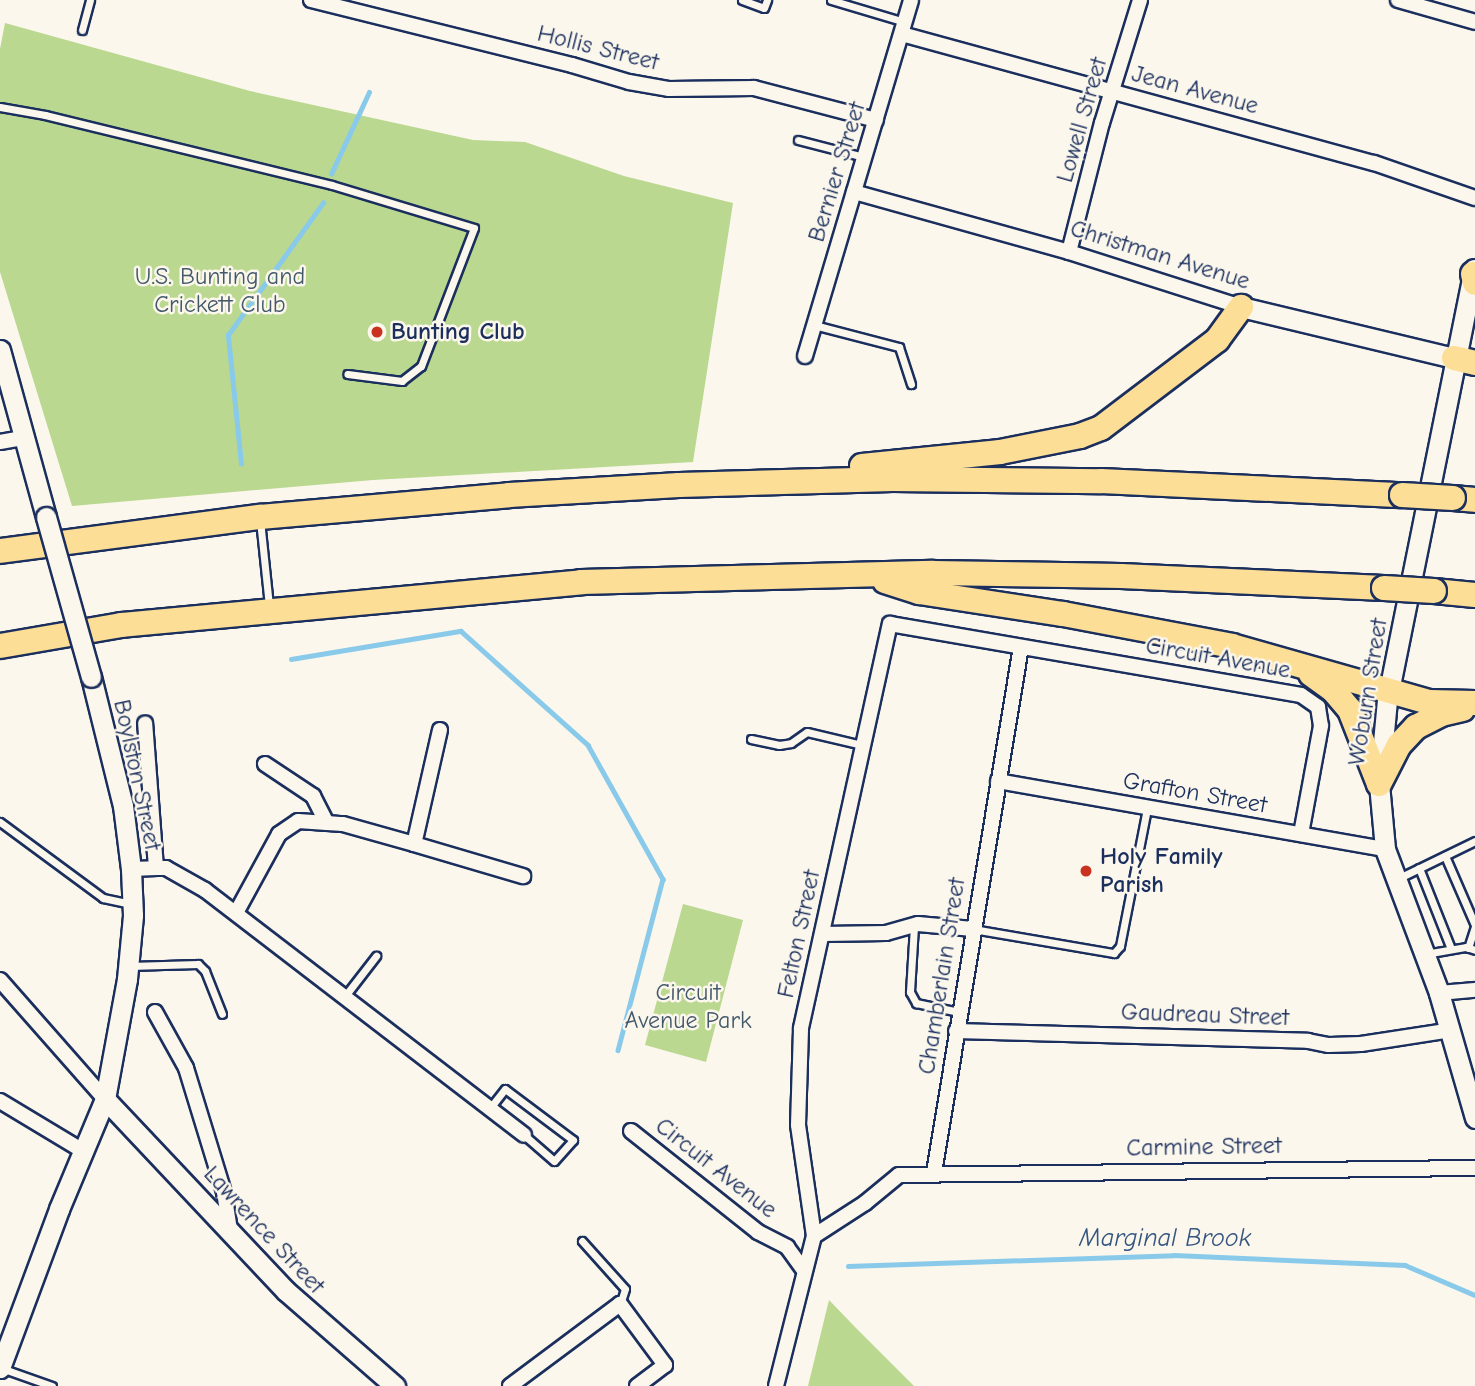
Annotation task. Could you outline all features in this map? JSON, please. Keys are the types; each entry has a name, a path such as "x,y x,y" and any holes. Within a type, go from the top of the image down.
{"highway":[{"path":"679,485 1000,452 1080,436 1115,420 1177,372 1222,335 1241,307"},
{"path":"0,551 260,517 509,495 679,485 1101,481 1464,499"},
{"path":"0,646 121,625 581,582 933,573 1121,576 1384,588 1475,595"},
{"path":"868,576 919,592 1185,636 1390,688 1429,702 1475,705"},
{"path":"1284,661 1315,676 1350,710 1378,784"},
{"path":"1378,784 1399,745 1416,727 1441,714 1475,705"}],"main road":[{"name":"Woburn Street","path":"1474,274 1464,360 1390,688 1378,784 1385,849 1439,993 1475,1118"},
{"name":"Christman Avenue","path":"1241,307 1464,360"},
{"name":"Boylston Street","path":"0,350 91,677 123,806 131,869 132,904 129,966 105,1099 6,1332 0,1368"},
{"name":"Lawrence Street","path":"105,1099 320,1324 395,1386"}],"street":[{"name":"Hollis Street","path":"311,0 572,65 629,82 669,89 704,86 754,89 876,121"},
{"name":"Bernier Street","path":"805,356 911,0"},
{"name":"Lowell Street","path":"1069,252 1140,0"},
{"path":"1398,0 1475,22"},
{"name":"Jean Avenue","path":"904,28 1113,92 1374,163 1475,198"},
{"name":"Christman Avenue","path":"854,192 1069,252 1241,307"},
{"path":"0,442 23,438"},
{"name":"Felton Street","path":"776,1386 803,1269 814,1236 798,1125 801,1028 890,624 1021,647"},
{"name":"Chamberlain Street","path":"934,1173 972,929 1021,647"},
{"name":"Circuit Avenue","path":"1021,647 1301,695 1318,707 1321,726 1301,834"},
{"path":"131,869 156,868 145,723"},
{"path":"414,844 440,730"},
{"path":"265,764 313,796 327,823"},
{"name":"Grafton Street","path":"998,781 1385,849"},
{"path":"236,913 279,834 298,821 343,824 523,876"},
{"name":"Boylston Street","path":"156,868 166,868 205,890 524,1135"},
{"path":"823,934 886,933 914,926 972,929"},
{"path":"0,981 105,1099"},
{"path":"1439,993 1475,990"},
{"path":"155,1012 186,1068 223,1192 230,1231"},
{"name":"Gaudreau Street","path":"956,1031 1308,1041 1329,1045 1361,1044 1451,1030"},
{"path":"0,1101 83,1151"},
{"name":"Circuit Avenue","path":"631,1131 758,1232 788,1247 803,1269"},
{"name":"Carmine Street","path":"934,1173 1475,1168"},
{"path":"814,1236 865,1203 899,1175 934,1173"},
{"path":"510,1386 620,1304 665,1365 637,1386"}],"lane":[{"path":"82,30 90,0"},
{"path":"742,0 764,8 767,0"},
{"path":"831,0 904,28"},
{"path":"0,107 45,114 332,185 474,228 421,366 402,381 347,373"},
{"path":"798,140 864,157"},
{"path":"814,326 899,347 911,384"},
{"path":"260,517 270,609"},
{"path":"751,739 779,745 791,743 807,732 862,746"},
{"path":"972,929 1114,953 1120,946 1147,808"},
{"path":"0,822 103,898 132,904"},
{"path":"1395,879 1475,841"},
{"path":"1424,954 1451,949 1472,949 1475,926 1467,916 1454,886 1445,856"},
{"path":"1419,868 1440,908 1442,926 1451,949"},
{"path":"1442,926 1451,922"},
{"path":"914,926 910,992 916,1003 959,1012"},
{"path":"345,996 376,956"},
{"path":"129,966 198,964 205,971 222,1013"},
{"path":"490,1108 505,1089 573,1140 554,1161 524,1135"},
{"path":"582,1241 625,1289 620,1304"},
{"path":"0,1368 52,1386"}],"green space":[{"name":"U.S. Bunting and Crickett Club","path":"5,23 250,91 473,140 525,142 624,176 733,203 693,462 373,480 72,506 0,272 0,49"},
{"name":"Circuit Avenue Park","path":"683,904 743,920 706,1062 645,1045"},
{"path":"829,1300 855,1327 914,1386 808,1386"}],"waterway":[{"name":"Marginal Brook","path":"331,174 369,92"},
{"name":"Marginal Brook","path":"241,464 228,335 323,203"},
{"name":"Marginal Brook","path":"291,659 461,631 588,745 663,879 618,1050"},
{"name":"Marginal Brook","path":"848,1266 1174,1255 1405,1265 1475,1295"}],"place":[{"name":"Bunting Club","path":"377,332"},
{"name":"Holy Family Parish","path":"1086,871"}]}
